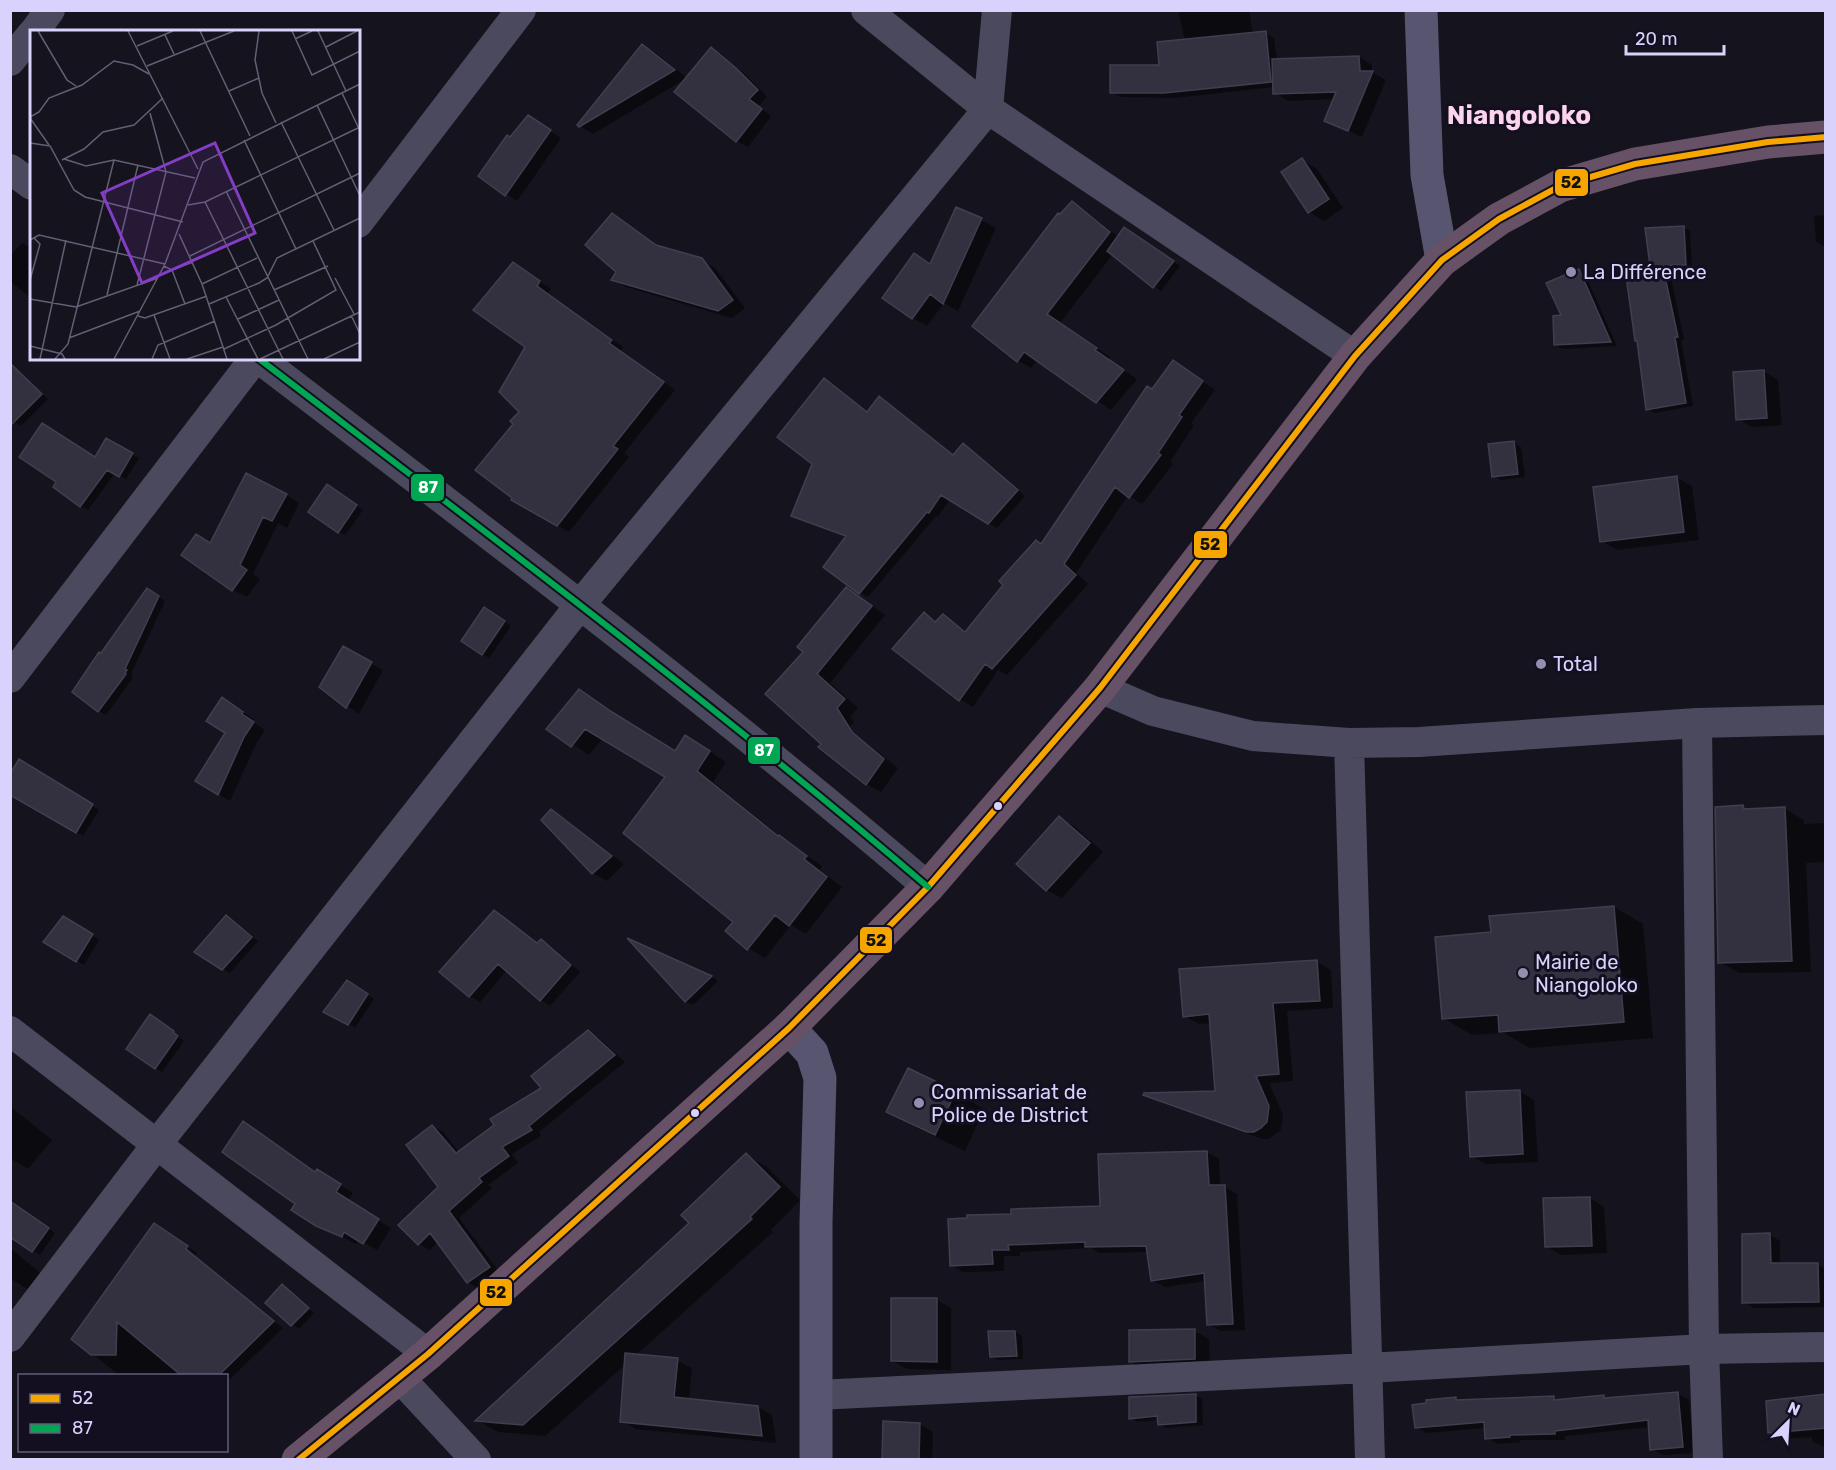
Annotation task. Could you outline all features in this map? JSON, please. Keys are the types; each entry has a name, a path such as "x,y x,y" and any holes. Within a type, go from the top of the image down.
{"highway":[{"path":"298,1460 428,1354 789,1028 928,886 1100,688 1354,356 1442,260 1499,219 1560,186 1635,164 1768,142 1826,137"}],"main road":[{"path":"1421,10 1427,175 1442,260"},
{"path":"789,1028 812,1053 820,1078 816,1222 816,1460"}],"street":[{"path":"35,30 50,10"},
{"path":"360,220 521,10"},
{"path":"866,10 988,109 1354,356"},
{"path":"10,1337 157,1144 580,605 988,109 997,10"},
{"path":"10,61 30,37"},
{"path":"10,169 30,184"},
{"path":"10,678 254,360"},
{"path":"259,360 580,605 837,809 928,886"},
{"path":"1100,688 1153,711 1253,736 1349,743 1419,742 1697,723 1826,720"},
{"path":"1697,723 1704,1349 1708,1460"},
{"path":"1349,743 1370,1460"},
{"path":"10,1031 428,1354"},
{"path":"817,1395 1704,1349 1826,1347"},
{"path":"399,1377 476,1460"}],"building":[{"path":"1266,31 1271,82 1164,93 1110,93 1110,65 1159,65 1157,42"},
{"path":"642,44 675,70 579,127 577,125"},
{"path":"711,47 758,90 749,99 762,109 736,142 674,92"},
{"path":"1359,56 1360,71 1373,71 1348,131 1324,121 1336,92 1273,94 1272,59"},
{"path":"528,115 551,130 505,196 478,176 507,135 510,137"},
{"path":"1302,158 1329,199 1308,213 1281,172"},
{"path":"1072,201 1110,232 1047,314 1097,348 1095,350 1124,370 1096,403 1024,352 1017,362 972,326 1058,213 1060,214"},
{"path":"956,207 982,218 943,304 930,294 912,319 882,298 914,253 930,264"},
{"path":"612,213 656,245 702,258 733,300 718,311 611,280 616,272 585,245"},
{"path":"1684,226 1686,265 1650,266 1645,228"},
{"path":"1124,227 1174,261 1153,288 1107,251"},
{"path":"513,262 540,281 537,286 612,340 609,343 664,382 613,446 618,449 557,526 511,500 512,498 475,470 513,424 510,421 519,412 499,392 525,347 473,310"},
{"path":"1579,269 1611,342 1554,345 1553,316 1561,315 1546,283"},
{"path":"1664,272 1678,337 1675,337 1686,403 1646,410 1626,276"},
{"path":"1173,360 1203,381 1179,415 1182,417 1158,453 1161,455 1129,498 1115,487 1064,564 1076,575 992,669 985,664 959,701 892,649 924,612 935,622 943,614 965,632 1003,585 999,581 1036,540 1041,544 1147,386 1152,389"},
{"path":"10,363 42,394 10,426"},
{"path":"1764,370 1767,418 1736,420 1733,372"},
{"path":"824,378 867,412 879,396 953,455 963,443 1018,490 988,524 941,495 929,513 927,512 859,594 823,567 846,536 791,516 812,464 777,437"},
{"path":"42,423 95,457 106,438 133,453 119,477 107,470 80,507 53,487 56,482 19,457"},
{"path":"1514,441 1518,474 1492,477 1488,444"},
{"path":"246,473 287,494 272,521 263,517 240,565 247,570 232,591 181,555 196,534 210,543"},
{"path":"1677,476 1684,532 1600,542 1593,487"},
{"path":"327,484 357,505 338,533 308,512"},
{"path":"846,587 872,606 817,674 845,699 837,708 852,732 884,759 866,785 818,747 821,744 765,694 803,652 797,647"},
{"path":"147,588 159,596 125,669 126,674 98,712 72,692"},
{"path":"484,607 505,621 482,655 461,641"},
{"path":"343,646 372,662 346,708 319,687"},
{"path":"579,689 675,751 685,735 710,751 697,771 778,836 807,856 804,859 827,877 789,926 775,915 747,950 725,931 733,922 623,833 665,777 585,729 571,747 546,729"},
{"path":"222,697 254,722 244,737 218,795 195,781 225,733 206,721"},
{"path":"19,759 93,804 76,833 10,795 10,774"},
{"path":"1743,805 1744,809 1785,807 1792,961 1718,963 1715,807"},
{"path":"551,809 612,856 592,874 541,820"},
{"path":"1059,816 1090,843 1046,891 1016,864"},
{"path":"1614,906 1624,1022 1499,1032 1498,1015 1442,1019 1435,937 1491,932 1489,916"},
{"path":"494,910 537,943 541,939 571,965 540,1001 498,964 469,997 439,972"},
{"path":"226,915 252,937 222,970 194,952"},
{"path":"63,916 93,934 76,962 43,942"},
{"path":"627,938 712,976 685,1002"},
{"path":"1317,960 1320,1001 1273,1003 1279,1074 1256,1076 1269,1106 1267,1122 1261,1128 1254,1132 1246,1132 1143,1095 1144,1093 1215,1091 1209,1014 1183,1017 1179,969"},
{"path":"347,980 368,994 348,1025 323,1012"},
{"path":"150,1014 178,1036 155,1069 126,1049"},
{"path":"588,1030 615,1055 529,1126 532,1130 502,1147 509,1156 479,1178 482,1182 449,1211 490,1267 467,1283 430,1233 418,1245 398,1225 438,1187 406,1145 432,1125 456,1153 494,1125 490,1119 541,1088 531,1076"},
{"path":"908,1068 956,1091 935,1135 886,1112"},
{"path":"1520,1090 1523,1154 1470,1157 1466,1092"},
{"path":"243,1121 315,1172 317,1169 341,1184 336,1192 379,1219 363,1244 344,1232 342,1237 316,1226 291,1210 295,1204 222,1152"},
{"path":"1207,1151 1209,1185 1225,1185 1233,1324 1207,1325 1204,1273 1151,1281 1146,1246 1085,1247 1085,1242 1008,1245 1009,1250 992,1250 993,1264 950,1266 948,1219 967,1218 967,1215 1011,1214 1011,1209 1100,1206 1098,1154"},
{"path":"746,1153 780,1187 750,1217 752,1219 523,1425 475,1421 689,1223 681,1215"},
{"path":"1590,1197 1592,1246 1545,1247 1543,1198"},
{"path":"10,1201 49,1228 32,1252 10,1237"},
{"path":"154,1223 188,1246 186,1249 274,1321 220,1374 180,1374 117,1322 116,1355 91,1355 71,1339"},
{"path":"1770,1233 1771,1263 1818,1263 1819,1302 1742,1303 1742,1234"},
{"path":"282,1284 309,1308 291,1326 265,1303"},
{"path":"891,1298 937,1298 937,1362 891,1361"},
{"path":"1195,1329 1195,1359 1129,1362 1129,1330"},
{"path":"988,1331 1015,1331 1017,1356 990,1357"},
{"path":"625,1353 678,1358 674,1397 758,1406 762,1436 620,1422"},
{"path":"1678,1392 1683,1447 1650,1450 1648,1420 1555,1431 1555,1434 1510,1435 1510,1437 1485,1439 1484,1422 1415,1428 1412,1405 1426,1403 1426,1400 1456,1397 1456,1400 1554,1396 1554,1400"},
{"path":"1196,1394 1196,1422 1158,1425 1157,1416 1129,1419 1129,1397"},
{"path":"1826,1394 1826,1428 1768,1433 1766,1401"},
{"path":"883,1421 920,1423 919,1460 882,1460"}],"transit line":[{"name":"52","path":"298,1460 428,1354 789,1028 928,887 1100,688 1355,356 1442,260 1499,219 1560,186 1635,164 1768,142 1826,137"},
{"name":"87","path":"261,360 681,684 928,887"}],"place":[{"name":"La Différence","path":"1571,272"},
{"name":"Total","path":"1541,664"},
{"name":"Mairie de Niangoloko","path":"1523,973"},
{"name":"Commissariat de Police de District","path":"919,1103"}],"district":[{"name":"Niangoloko","path":"1519,115"}]}
